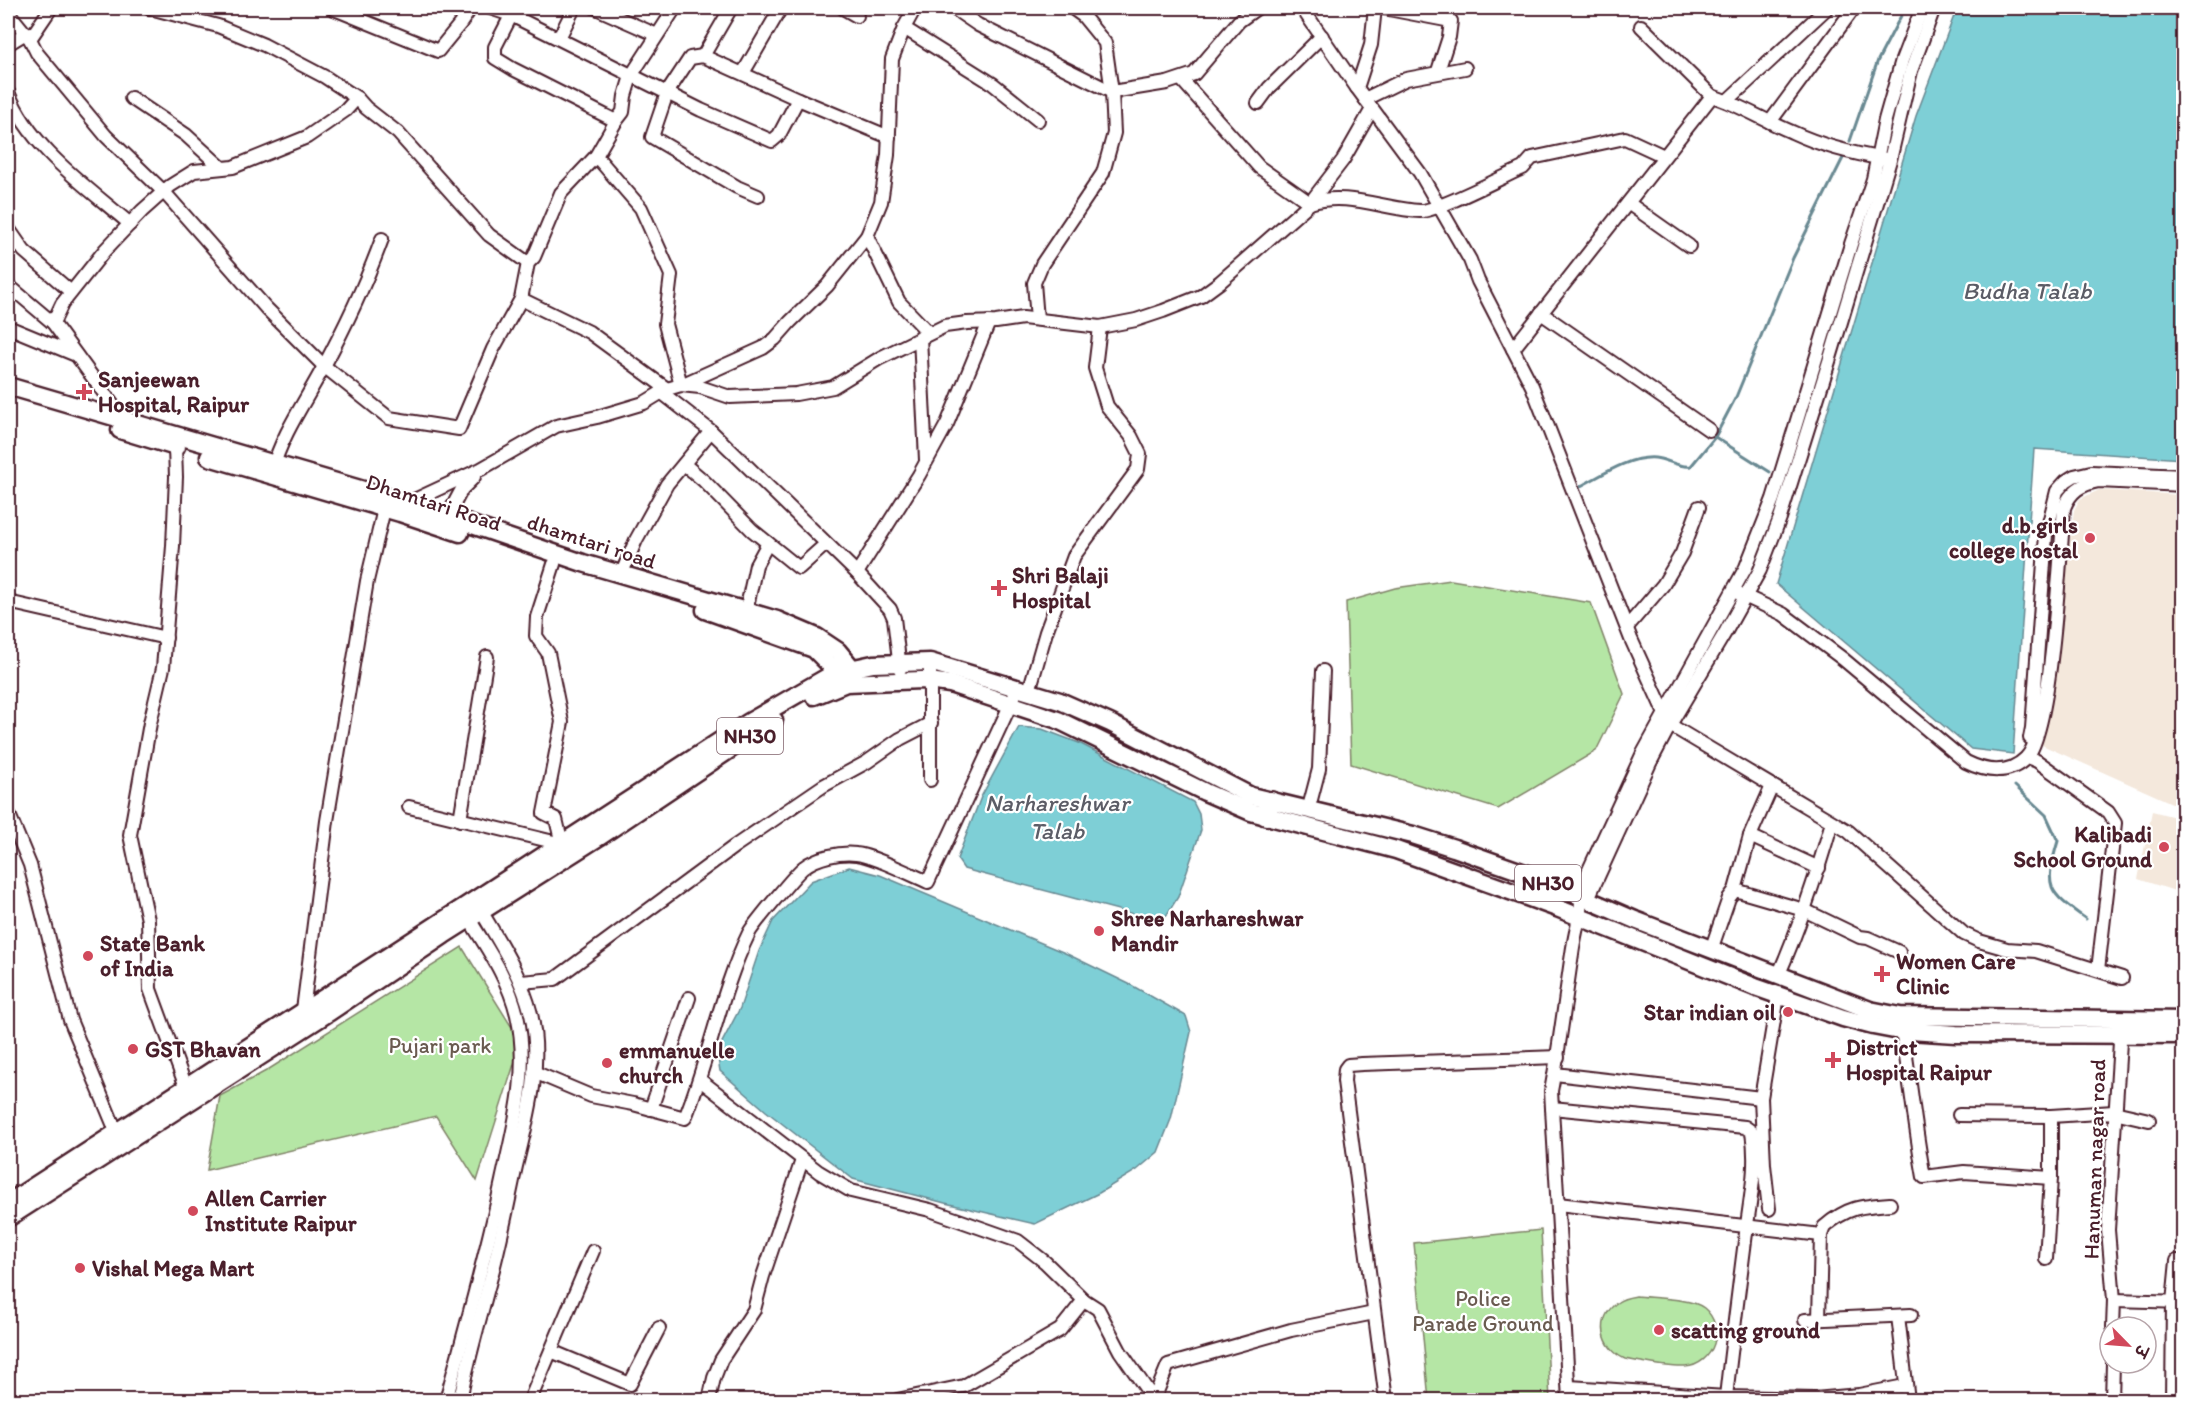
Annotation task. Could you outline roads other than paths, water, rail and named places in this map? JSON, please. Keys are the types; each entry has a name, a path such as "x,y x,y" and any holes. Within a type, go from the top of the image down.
{"main road":[{"name":"dhamtari road","path":"8,386 121,424 272,470 398,508 447,517 621,575 777,620 817,637 838,651 846,677"},
{"name":"Dhamtari Road","path":"8,396 121,424 175,447 272,470 398,508 554,564 686,604 805,645 822,655 846,677"},
{"name":"NH30","path":"8,1218 328,1013 562,844 749,722 846,677 900,672 930,662 1060,701 1110,723 1251,796 1269,809 1308,811 1413,835 1454,848 1533,876 1711,950 1870,1011 1900,1016 2121,1027 2184,1035"},
{"name":"NH30","path":"900,672 950,684 1058,720 1204,792 1269,809 1396,850 1578,917 1778,996 1843,1018 1873,1026 1956,1034 2121,1027 2184,1020"},
{"name":"NH30","path":"8,1203 303,1010 599,837 786,711 846,677"}],"street":[{"path":"8,44 28,36 51,8"},
{"path":"150,8 170,10 264,45 325,77 357,98 398,133 489,235 528,263"},
{"path":"332,8 438,51 471,8"},
{"path":"490,8 513,11 631,76 772,141 779,135 798,99"},
{"path":"559,38 574,8"},
{"path":"596,8 657,35"},
{"path":"8,12 28,36 36,53 106,136 164,192 266,308 324,366 389,418 459,429 493,349 521,299 528,263 534,257 561,193 596,156 623,112 631,76 675,8"},
{"path":"703,56 731,8"},
{"path":"743,73 781,8"},
{"path":"843,8 856,16"},
{"path":"303,1010 327,821 367,581 398,508 481,470 556,426 644,403 664,391 763,348 776,339 827,286 867,236 881,202 889,137 892,59 904,28 915,8"},
{"path":"953,8 978,25 1112,92 1139,89 1194,74 1239,21 1257,8"},
{"path":"1037,319 1034,283 1042,264 1103,173 1114,133 1112,92 1105,43 1083,16 1072,8"},
{"path":"1302,8 1420,174 1470,260 1478,281 1532,386 1627,627 1667,719 1833,822 1870,849 1964,933 1979,941 2007,949 2036,951 2122,978"},
{"path":"1357,88 1371,45 1375,8"},
{"path":"1383,8 1450,21 1449,37 1438,71"},
{"path":"1727,101 1827,8"},
{"path":"1770,122 1854,8"},
{"path":"1884,159 1885,120 1902,60 1922,8"},
{"path":"1569,1401 1551,1091 1558,1058 1578,917 1583,898 1591,892 1650,763 1667,719 1739,593 1773,499 1911,71 1934,8"},
{"path":"513,11 495,47 495,58 616,121"},
{"path":"1641,26 1712,96 1794,133 1853,153 1884,159"},
{"path":"904,28 993,84 1038,120"},
{"path":"1258,104 1269,87 1322,36"},
{"path":"758,196 737,187 652,136 667,93 690,58 703,56 889,137"},
{"path":"681,385 700,387 730,397 796,394 833,387 880,358 945,326 1023,318 1100,327 1136,320 1201,296 1249,258 1310,203 1343,160 1369,104 1406,79 1438,71 1465,68"},
{"path":"1181,79 1259,167 1310,203"},
{"path":"8,92 35,137 60,164 130,224"},
{"path":"1513,349 1712,96"},
{"path":"132,98 186,135 222,168"},
{"path":"53,323 71,292 130,224 164,192 194,171 233,167 307,137 346,110 357,98"},
{"path":"1310,203 1322,199 1359,201 1422,211 1439,206 1523,168 1532,158 1625,138 1664,156"},
{"path":"596,156 641,208 671,275 665,324 681,385"},
{"path":"1628,203 1689,246"},
{"path":"8,228 24,250 71,292"},
{"path":"867,236 899,302 925,335 926,461"},
{"path":"272,470 290,425 324,366 382,239"},
{"path":"8,285 53,323 121,424"},
{"path":"521,299 589,332 664,391 711,431 857,573 890,609 894,618 900,672"},
{"path":"1541,313 1709,430"},
{"path":"857,573 947,424 989,322"},
{"path":"8,327 77,356"},
{"path":"534,1071 591,1096 685,1118 750,931 804,867 832,855 858,854 928,882 1010,704 1023,689 1074,556 1138,469 1140,454 1131,436 1107,406 1095,368 1100,327"},
{"path":"621,575 636,540 668,484 711,431"},
{"path":"175,447 173,546 163,668 150,723 130,835 148,920 150,989 186,1088"},
{"path":"684,464 705,481 752,530 799,568 826,544"},
{"path":"447,517 462,489 481,470"},
{"path":"2013,767 2027,748 2032,728 2046,535 2057,491 2074,476 2091,472 2184,476"},
{"path":"1739,593 1783,614 1843,659 1966,762 1980,769 1996,771 2013,767 2027,757 2034,746 2041,724 2046,696 2064,508 2068,497 2087,483 2098,481 2184,485"},
{"path":"1627,627 1663,585 1682,553 1698,507"},
{"path":"746,611 756,565 768,543"},
{"path":"409,807 562,844 556,819 544,813 562,722 548,653 536,636 537,617 554,564"},
{"path":"8,602 166,638"},
{"path":"460,820 487,657"},
{"path":"930,662 930,780"},
{"path":"1308,811 1319,769 1323,671"},
{"path":"520,982 555,979 726,852 823,786 931,723"},
{"path":"2027,757 2037,761 2108,812 2115,823 2098,970"},
{"path":"1711,950 1729,898 1735,890 1750,836 1772,786"},
{"path":"8,812 11,831 30,865 70,1020 116,1131"},
{"path":"1778,976 1792,944 1833,822"},
{"path":"1750,836 1819,868"},
{"path":"1735,890 1804,910 1860,937 1868,938 1899,952"},
{"path":"460,1401 467,1364 492,1275 529,1112 534,1071 532,1021 515,968 472,910"},
{"path":"446,1401 482,1268 513,1136 521,1085 521,1042 516,1013 503,974 472,910"},
{"path":"1769,1209 1764,1165 1761,1098 1778,996"},
{"path":"651,1109 688,998"},
{"name":"Hanuman nagar road","path":"2113,1315 2108,1230 2121,1027"},
{"path":"1902,1030 1914,1101 1913,1119 1924,1177 1964,1172 2051,1178"},
{"path":"1386,1401 1344,1081 1345,1069 1348,1065 1558,1058"},
{"path":"1555,1074 1761,1098"},
{"path":"700,1080 802,1160 851,1191 930,1210 1018,1241 1045,1262 1084,1300 1098,1309 1120,1351 1154,1400"},
{"path":"1552,1108 1745,1127 1752,1132 1754,1184 1746,1226 1726,1397"},
{"path":"1959,1115 2051,1116 2114,1112 2149,1120"},
{"path":"2046,1259 2051,1178 2051,1116"},
{"path":"709,1401 721,1360 754,1310 802,1160"},
{"path":"1558,1204 1821,1235"},
{"path":"1819,1320 1821,1235 1824,1227 1847,1210 1860,1206 1890,1204"},
{"path":"530,1401 593,1251"},
{"path":"2172,1401 2178,1302 2176,1261"},
{"path":"897,1401 964,1386 1060,1330 1084,1300"},
{"path":"2114,1300 2178,1302"},
{"path":"1154,1400 1168,1365 1291,1330 1374,1313"},
{"path":"1805,1320 1911,1315"},
{"path":"1898,1316 1908,1401"},
{"path":"551,1351 630,1384 659,1328"},
{"path":"2112,1401 2113,1375"},
{"path":"1569,1387 1726,1397 1815,1399 1859,1395 1905,1386"}],"water":[{"name":"Budha Talab","path":"1957,8 2183,8 2183,459 2034,449 2013,754 1971,749 1776,584 1916,116"},
{"name":"Narhareshwar Talab","path":"1019,727 1042,729 1079,743 1193,802 1199,814 1201,830 1178,897 1166,916 1152,919 964,869 957,859 981,797"},
{"path":"849,867 880,875 1065,953 1131,985 1186,1016 1191,1032 1171,1119 1158,1152 1137,1170 1099,1193 1035,1224 853,1179 766,1111 720,1071 717,1052 740,1008 759,951 773,921 811,881"}],"waterway":[{"path":"1850,141 1878,60 1905,8"},
{"path":"1581,486 1616,467 1645,458 1691,466 1715,437 1736,397 1793,258 1843,158"},
{"path":"1715,437 1770,472"},
{"path":"2015,786 2046,815 2058,841 2051,869 2052,887 2063,902 2086,919"}],"place":[{"name":"Sanjeewan Hospital, Raipur","path":"84,392"},
{"name":"d.b.girls college hostal","path":"2090,538"},
{"name":"Shri Balaji Hospital","path":"999,588"},
{"name":"Kalibadi School Ground","path":"2164,847"},
{"name":"Shree Narhareshwar Mandir","path":"1099,931"},
{"name":"State Bank of India","path":"88,956"},
{"name":"Women Care Clinic","path":"1882,974"},
{"name":"Star indian oil","path":"1788,1012"},
{"name":"GST Bhavan","path":"133,1049"},
{"name":"District Hospital Raipur","path":"1833,1060"},
{"name":"emmanuelle church","path":"607,1063"},
{"name":"Allen Carrier Institute Raipur","path":"193,1211"},
{"name":"Vishal Mega Mart","path":"80,1268"},
{"name":"scatting ground","path":"1659,1330"}],"park label":[{"name":"Pujari park","path":"440,1045"},
{"name":"Police Parade Ground","path":"1483,1310"}]}
